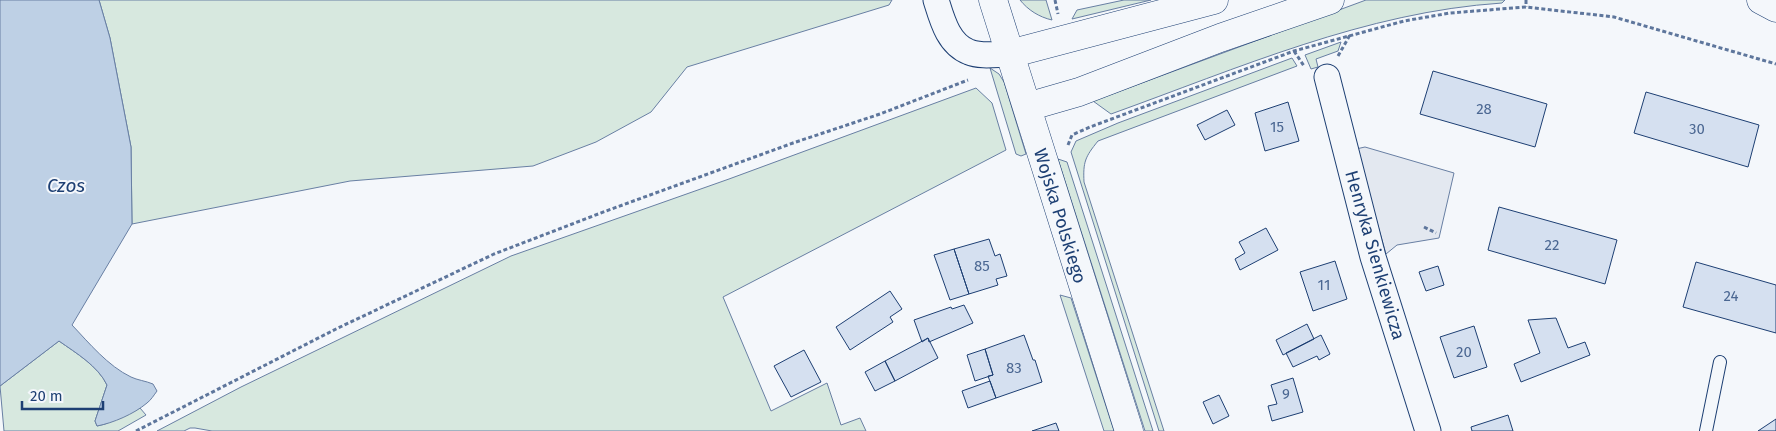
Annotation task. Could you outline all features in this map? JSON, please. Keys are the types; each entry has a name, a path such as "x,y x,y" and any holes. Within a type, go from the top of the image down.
{"street":[{"path":"936,0 947,32 960,47 968,52 980,54 1009,54 1214,0"},
{"name":"Wojska Polskiego","path":"993,0 1129,431"},
{"path":"1027,107 1079,92 1220,38 1330,0"},
{"path":"1761,0 1776,8"},
{"name":"Henryka Sienkiewicza","path":"1327,77 1373,257 1428,431"}],"lane":[{"path":"1706,431 1720,362"}],"path":[{"path":"1526,0 1526,7"},
{"path":"1066,149 1072,135 1090,127 1294,51 1404,21 1450,13 1526,7 1614,17 1776,64"},
{"path":"136,431 336,329 494,254 606,211 793,143 880,114 977,77"},
{"path":"1424,227 1436,233"}],"shaded area":[{"path":"99,0 892,0 889,5 687,67 651,112 596,142 533,166 350,181 132,224 131,147 110,38"},
{"path":"1020,0 1046,0 1052,20 1034,13"},
{"path":"1124,0 1151,0 1072,19 1077,10"},
{"path":"1366,0 1505,0 1502,3 1451,8 1352,30 1255,61 1111,114 1093,101"},
{"path":"1341,42 1338,51 1316,59 1318,67 1311,69 1305,55"},
{"path":"1292,58 1297,66 1098,141 1086,160 1084,182 1164,431 1159,431 1071,152 1076,141 1118,123"},
{"path":"990,68 999,74 1004,82 1026,154 1021,156 1016,154"},
{"path":"976,88 992,103 1006,150 723,297 771,411 827,383 841,425 860,418 866,431 212,431 190,428 184,431 157,431 241,387 511,256 729,179"},
{"path":"1365,147 1454,173 1439,238 1397,245 1386,254 1356,149"},
{"path":"1058,159 1067,162 1153,431 1145,431"},
{"path":"1060,295 1071,298 1114,431 1104,431"},
{"path":"59,341 92,366 107,385 95,421 97,426 140,408 146,415 118,431 4,431 0,386"}],"water":[{"name":"Czos","path":"0,0 99,0 110,38 131,147 132,224 72,325 114,367 131,377 153,384 157,391 148,402 136,411 103,425 97,426 95,421 107,385 92,366 59,341 0,386"}],"building":[{"path":"1433,71 1547,104 1535,147 1420,114"},
{"path":"1646,92 1759,125 1748,167 1634,133"},
{"path":"1288,102 1299,141 1265,151 1255,113"},
{"path":"1227,110 1235,125 1205,140 1197,125"},
{"path":"1499,207 1617,240 1605,284 1488,250"},
{"path":"1266,228 1278,250 1240,270 1235,259 1245,253 1239,242"},
{"path":"989,239 995,256 1000,254 1007,276 996,279 998,285 969,294 954,249"},
{"path":"954,249 969,294 950,300 934,255"},
{"path":"1335,261 1347,299 1313,311 1300,272"},
{"path":"1696,262 1776,285 1776,333 1683,307"},
{"path":"1438,266 1444,285 1426,291 1419,272"},
{"path":"890,291 902,309 890,317 893,322 850,350 836,327"},
{"path":"964,305 973,323 929,342 928,338 922,342 914,320 951,307 952,309"},
{"path":"1556,318 1568,348 1585,342 1590,355 1521,382 1514,364 1540,353 1528,320"},
{"path":"1307,324 1314,339 1283,355 1276,340"},
{"path":"1474,326 1487,367 1454,378 1440,337"},
{"path":"1024,335 1042,382 996,398 988,376 993,375 985,349"},
{"path":"1321,335 1330,354 1319,360 1317,356 1293,367 1286,353"},
{"path":"928,338 938,358 895,381 885,361"},
{"path":"985,349 993,375 975,381 967,355"},
{"path":"804,350 821,382 791,397 774,366"},
{"path":"885,361 895,381 875,391 865,372"},
{"path":"1293,378 1303,412 1272,421 1268,406 1277,404 1271,385"},
{"path":"990,381 996,398 968,408 962,391"},
{"path":"1219,395 1229,416 1213,424 1203,402"},
{"path":"1508,415 1513,431 1472,431 1471,427"},
{"path":"1776,419 1776,431 1758,431"},
{"path":"1056,423 1059,431 1032,431"}]}
